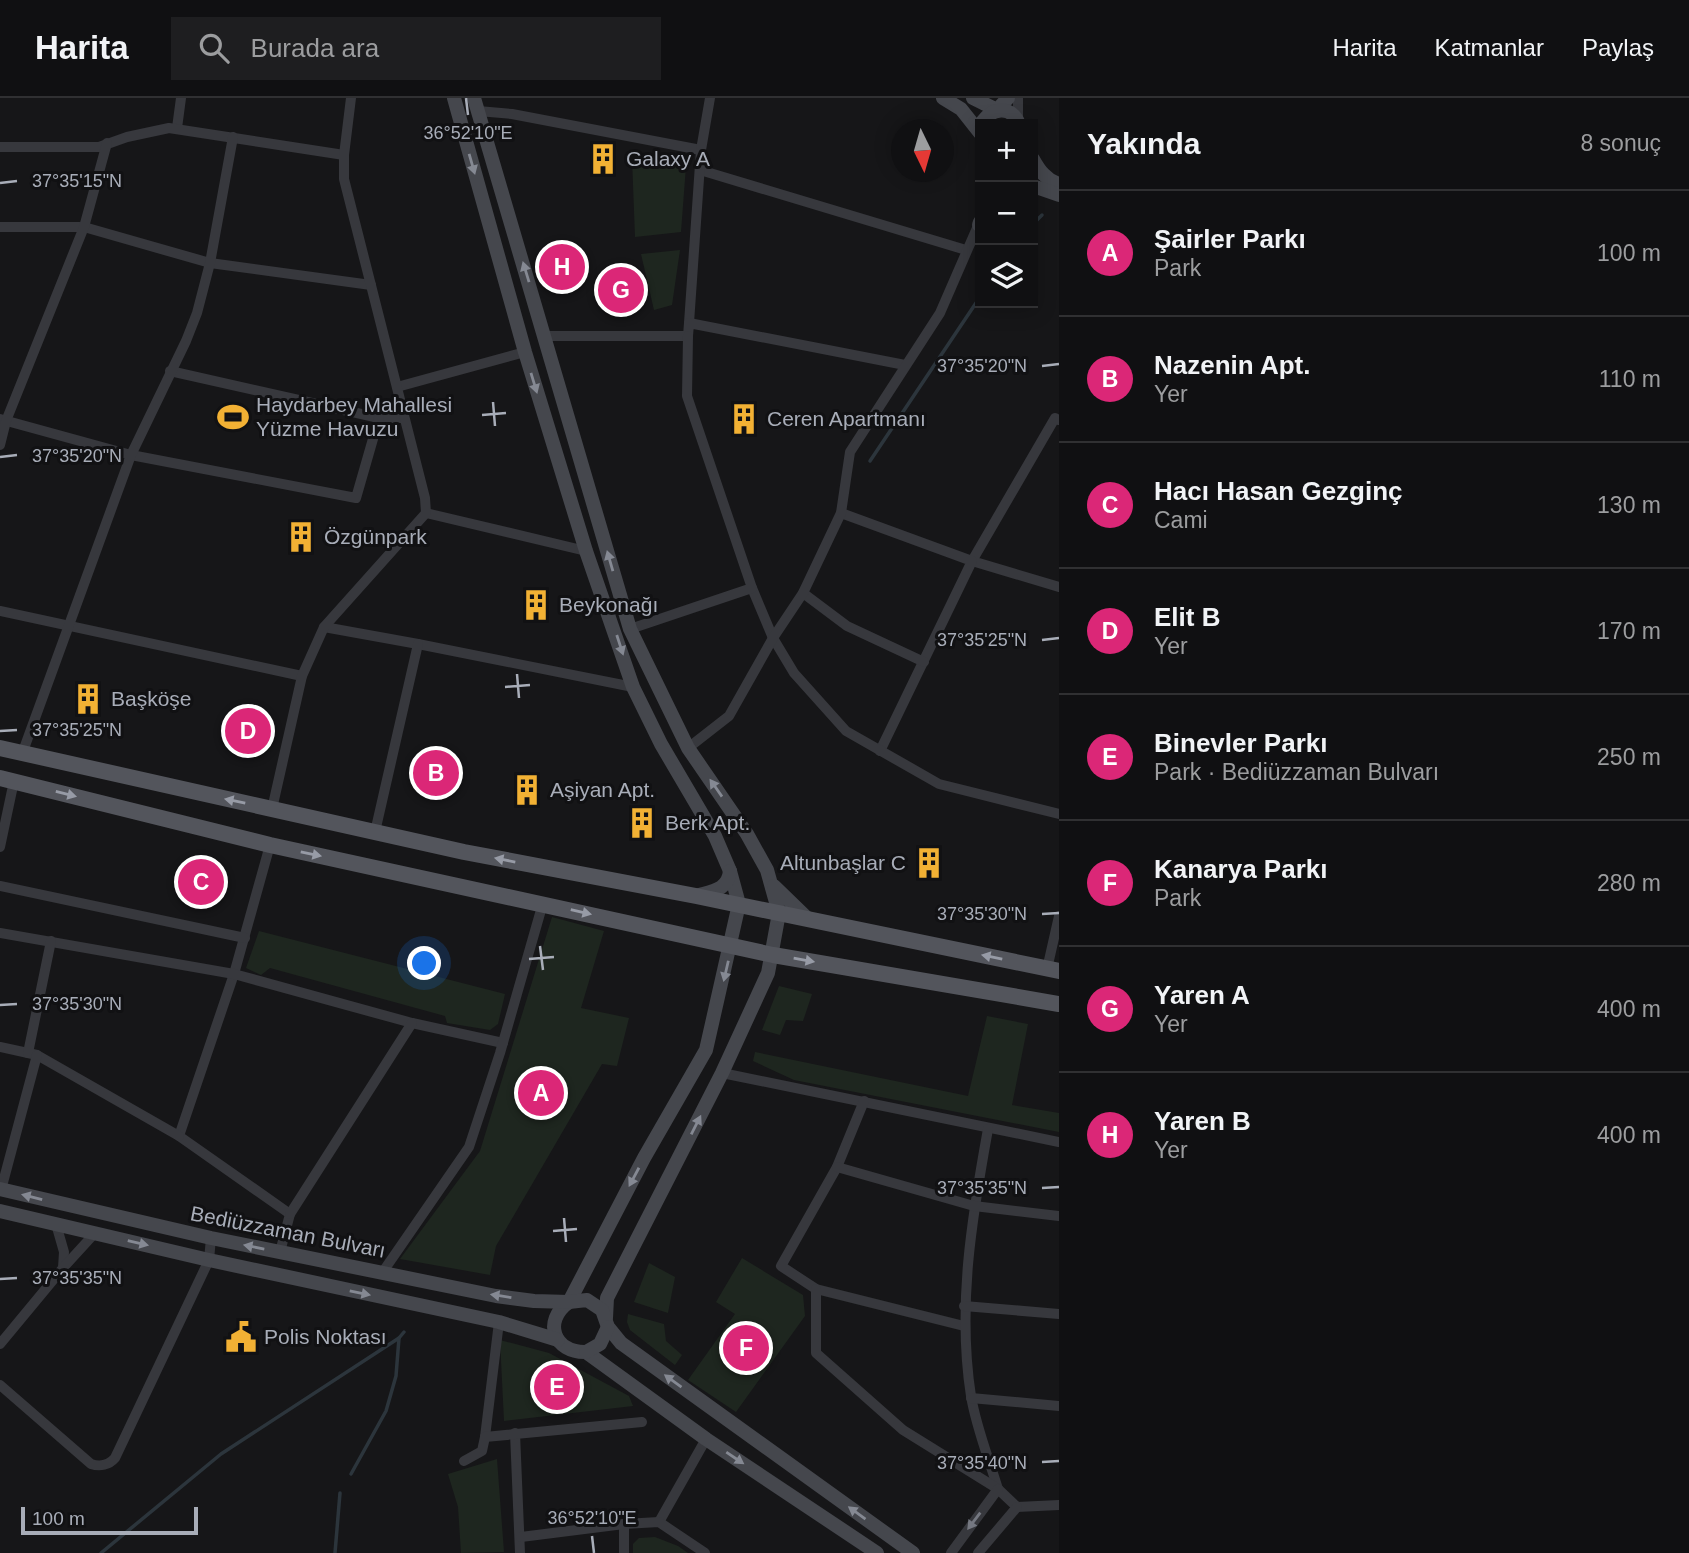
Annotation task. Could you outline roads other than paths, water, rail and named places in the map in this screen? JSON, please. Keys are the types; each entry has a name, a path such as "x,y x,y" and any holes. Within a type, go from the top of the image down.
{"main road":[{"path":"0,748 464,852 696,895 1053,970"},
{"path":"7,779 271,845 773,954 1059,1004"}],"street":[{"path":"177,128 181,98"},
{"path":"272,809 302,676 324,627 426,513 425,498 344,178 351,98"},
{"path":"454,98 525,352 586,551 633,687 661,744 715,836 730,871 739,904 706,1050 644,1158 569,1302 556,1315 554,1324 558,1340 570,1351 586,1352 706,1439 877,1553"},
{"path":"710,98 701,150 688,336 687,396 752,588 773,638 794,673 846,731 939,784 1059,814"},
{"path":"943,98 961,109 975,127"},
{"path":"973,98 1005,111 1014,119"},
{"path":"985,119 1008,98"},
{"path":"1018,98 1018,119"},
{"path":"476,105 701,150"},
{"path":"476,105 630,629 688,748 747,834 767,870 779,913 768,973 722,1073 607,1298 607,1323 600,1344 586,1352"},
{"path":"0,147 99,146 127,136 177,128 344,155"},
{"path":"22,754 131,455 197,313 210,263 233,137"},
{"path":"0,445 3,420 84,227 107,144"},
{"path":"1038,167 1052,182 1059,184"},
{"path":"700,170 966,250"},
{"path":"1038,188 1059,195"},
{"path":"0,228 84,227 210,263 372,285"},
{"path":"688,748 729,716 773,638 803,593 841,513 850,452 940,313 975,232"},
{"path":"689,323 905,365"},
{"path":"546,336 688,336"},
{"path":"397,387 525,352"},
{"path":"170,371 379,418 404,418"},
{"path":"3,420 131,455 356,498 379,418"},
{"path":"880,751 972,561 1055,418 1059,421"},
{"path":"426,513 586,551"},
{"path":"841,513 972,561 1059,587"},
{"path":"630,629 752,588"},
{"path":"803,593 847,626 924,662"},
{"path":"0,611 302,676"},
{"path":"324,627 633,687"},
{"path":"375,832 418,644"},
{"path":"0,847 7,779"},
{"path":"179,1136 234,974 271,845"},
{"path":"696,895 720,889 729,880 730,871"},
{"path":"771,882 808,919"},
{"path":"0,886 245,938"},
{"path":"382,1273 469,1147 503,1043 543,903"},
{"path":"1053,970 1059,916"},
{"path":"0,933 234,974 412,1023 503,1043"},
{"path":"0,1190 32,1054 51,942"},
{"path":"280,1252 290,1214 412,1023"},
{"path":"0,1047 32,1054 179,1136 290,1214"},
{"path":"722,1073 1059,1142"},
{"path":"864,1101 837,1167 781,1266 816,1289 964,1326"},
{"path":"988,1129 974,1206 964,1326 971,1398 998,1489"},
{"path":"837,1167 974,1206 1059,1216"},
{"name":"Bediüzzaman Bulvarı","path":"0,1190 211,1238 496,1296 569,1302"},
{"name":"Bediüzzaman Bulvarı","path":"0,1211 209,1260 499,1322 558,1340"},
{"path":"56,1224 64,1252 63,1268"},
{"path":"0,1344 95,1233"},
{"path":"0,1385 91,1464 110,1463 115,1458 209,1260 211,1238"},
{"path":"816,1289 816,1353 903,1430 998,1489 1017,1507 1059,1505"},
{"path":"569,1302 578,1300 596,1304 621,1343 913,1553"},
{"path":"964,1306 1059,1314"},
{"path":"464,1461 482,1451 499,1322"},
{"path":"971,1398 1059,1406"},
{"path":"485,1437 642,1422"},
{"path":"515,1433 520,1553"},
{"path":"659,1522 706,1439"},
{"path":"951,1553 998,1489"},
{"path":"978,1553 1017,1507"},
{"path":"521,1537 659,1522 705,1553"},
{"path":"624,1524 624,1553"}],"waterway":[{"path":"1038,219 1042,215"},
{"path":"870,461 975,304"},
{"path":"101,1553 221,1454 399,1338 404,1332"},
{"path":"351,1474 386,1411 396,1376 399,1338"},
{"path":"335,1553 340,1493"}],"place":[{"name":"Galaxy A","path":"603,159"},
{"name":"Yaren B","path":"562,267"},
{"name":"Yaren A","path":"621,290"},
{"name":"Haydarbey Mahallesi Yüzme Havuzu","path":"233,417"},
{"name":"Ceren Apartmanı","path":"744,419"},
{"name":"Özgünpark","path":"301,537"},
{"name":"Beykonağı","path":"536,605"},
{"name":"Başköşe","path":"88,699"},
{"name":"Elit B","path":"248,731"},
{"name":"Nazenin Apt.","path":"436,773"},
{"name":"Aşiyan Apt.","path":"527,790"},
{"name":"Berk Apt.","path":"642,823"},
{"name":"Altunbaşlar C","path":"929,863"},
{"name":"Hacı Hasan Gezginç","path":"201,882"},
{"name":"Şairler Parkı","path":"541,1093"},
{"name":"Polis Noktası","path":"241,1337"},
{"name":"Kanarya Parkı","path":"746,1348"},
{"name":"Binevler Parkı","path":"557,1387"}]}
